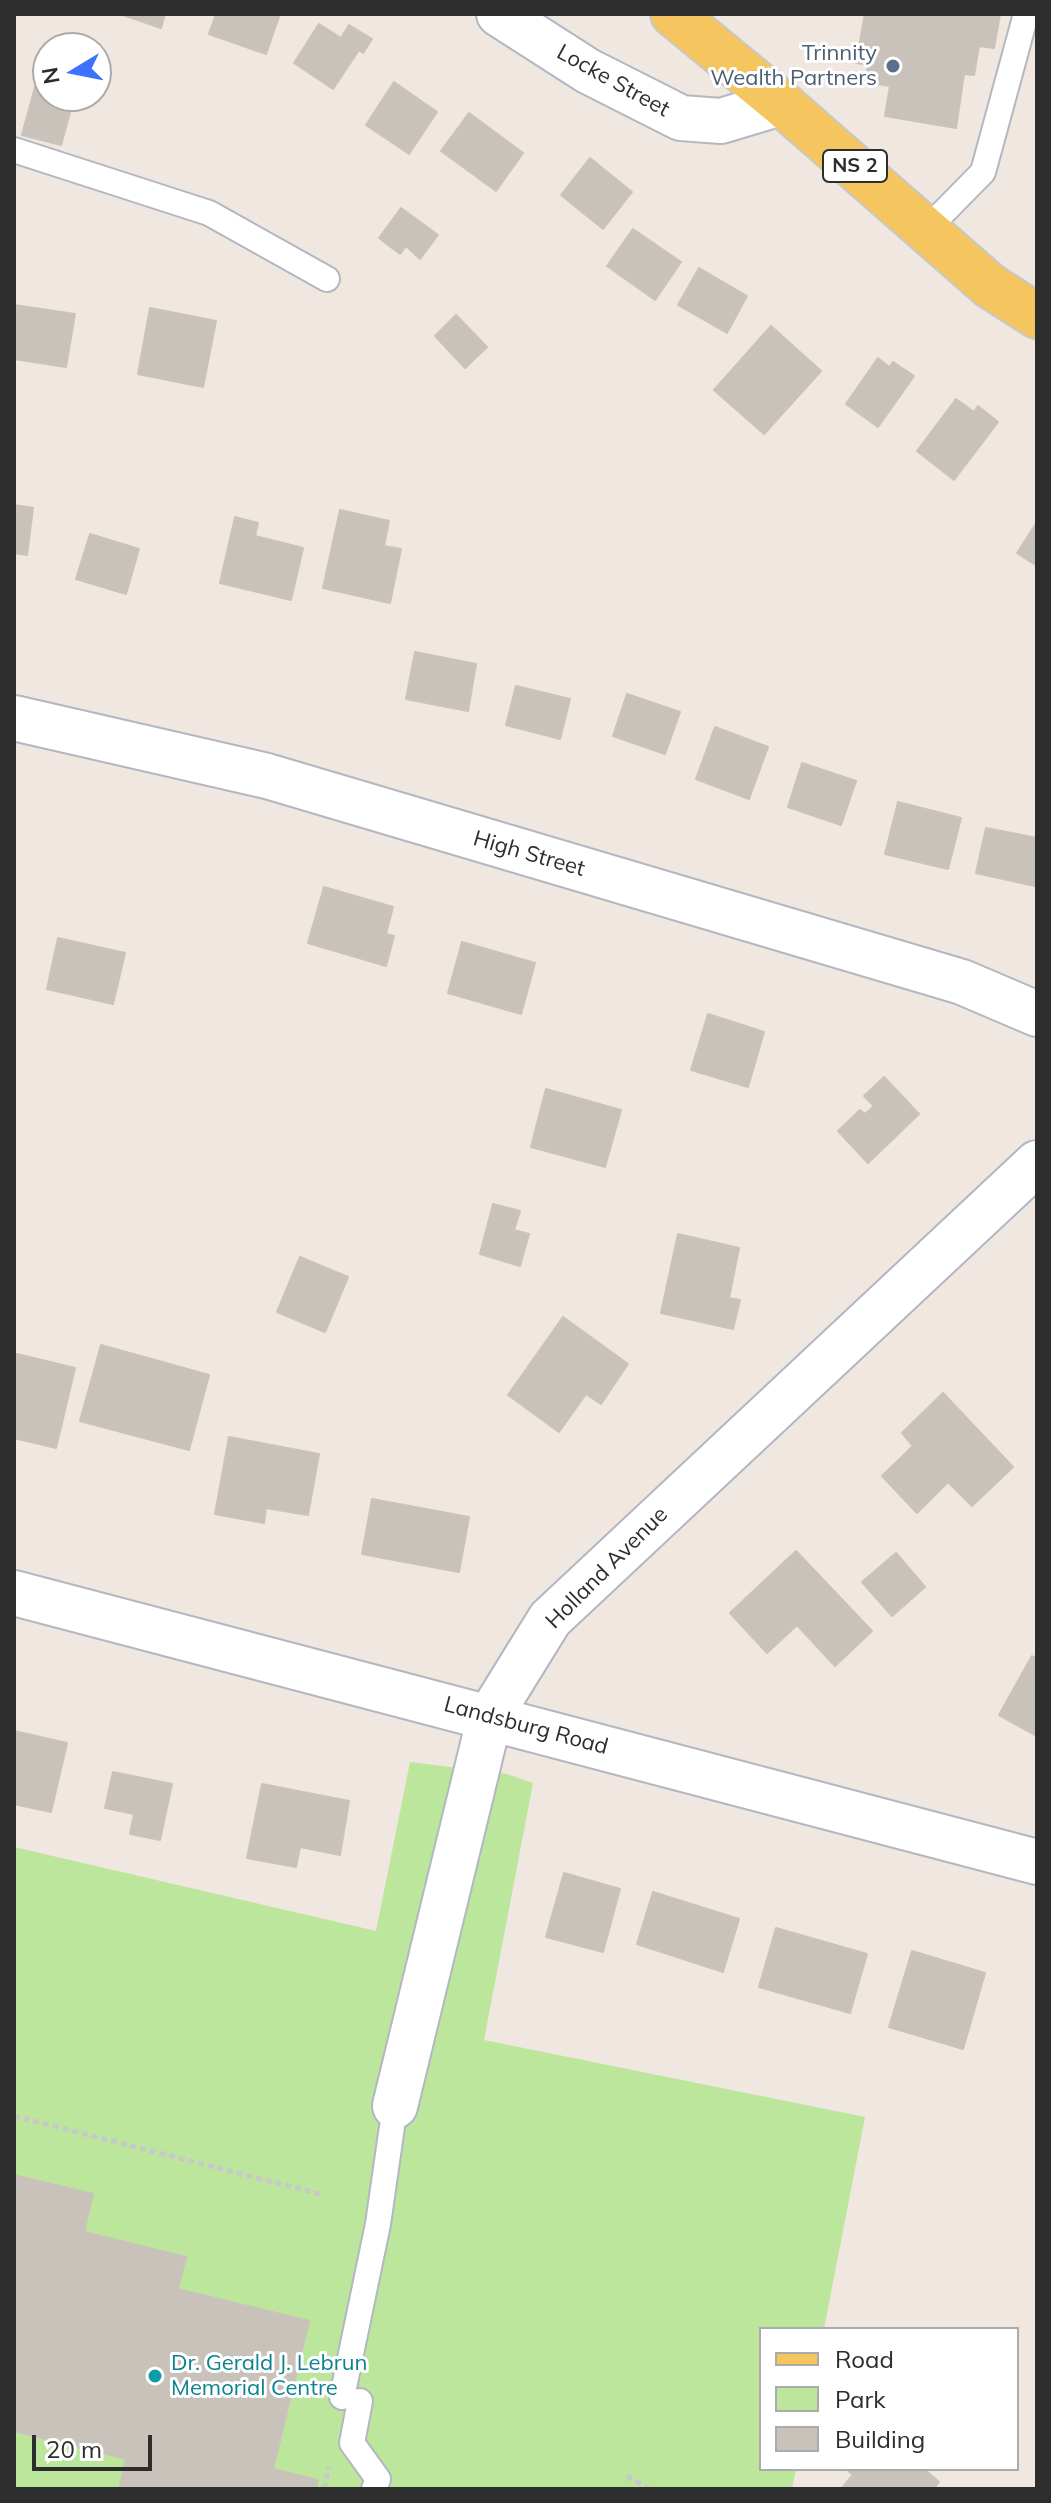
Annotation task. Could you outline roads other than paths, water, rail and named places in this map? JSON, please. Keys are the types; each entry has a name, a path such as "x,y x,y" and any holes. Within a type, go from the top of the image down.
{"main road":[{"name":"NS 2","path":"673,14 781,103 990,286 1037,316"}],"street":[{"name":"Locke Street","path":"499,14 588,71 681,118 721,121 781,103"},
{"name":"High Street","path":"14,718 267,776 962,982 1037,1014"},
{"name":"Holland Avenue","path":"395,2106 490,1716 550,1619 1037,1163"},
{"name":"Landsburg Road","path":"14,1593 1037,1862"}],"lane":[{"path":"927,229 983,172 1026,14"},
{"path":"14,150 209,213 327,279"},
{"path":"374,2489 378,2479 352,2443 351,2399 395,2106"}],"place":[{"name":"Trinnity Wealth Partners","path":"893,66"},
{"name":"Dr. Gerald J. Lebrun Memorial Centre","path":"155,2376"}]}
